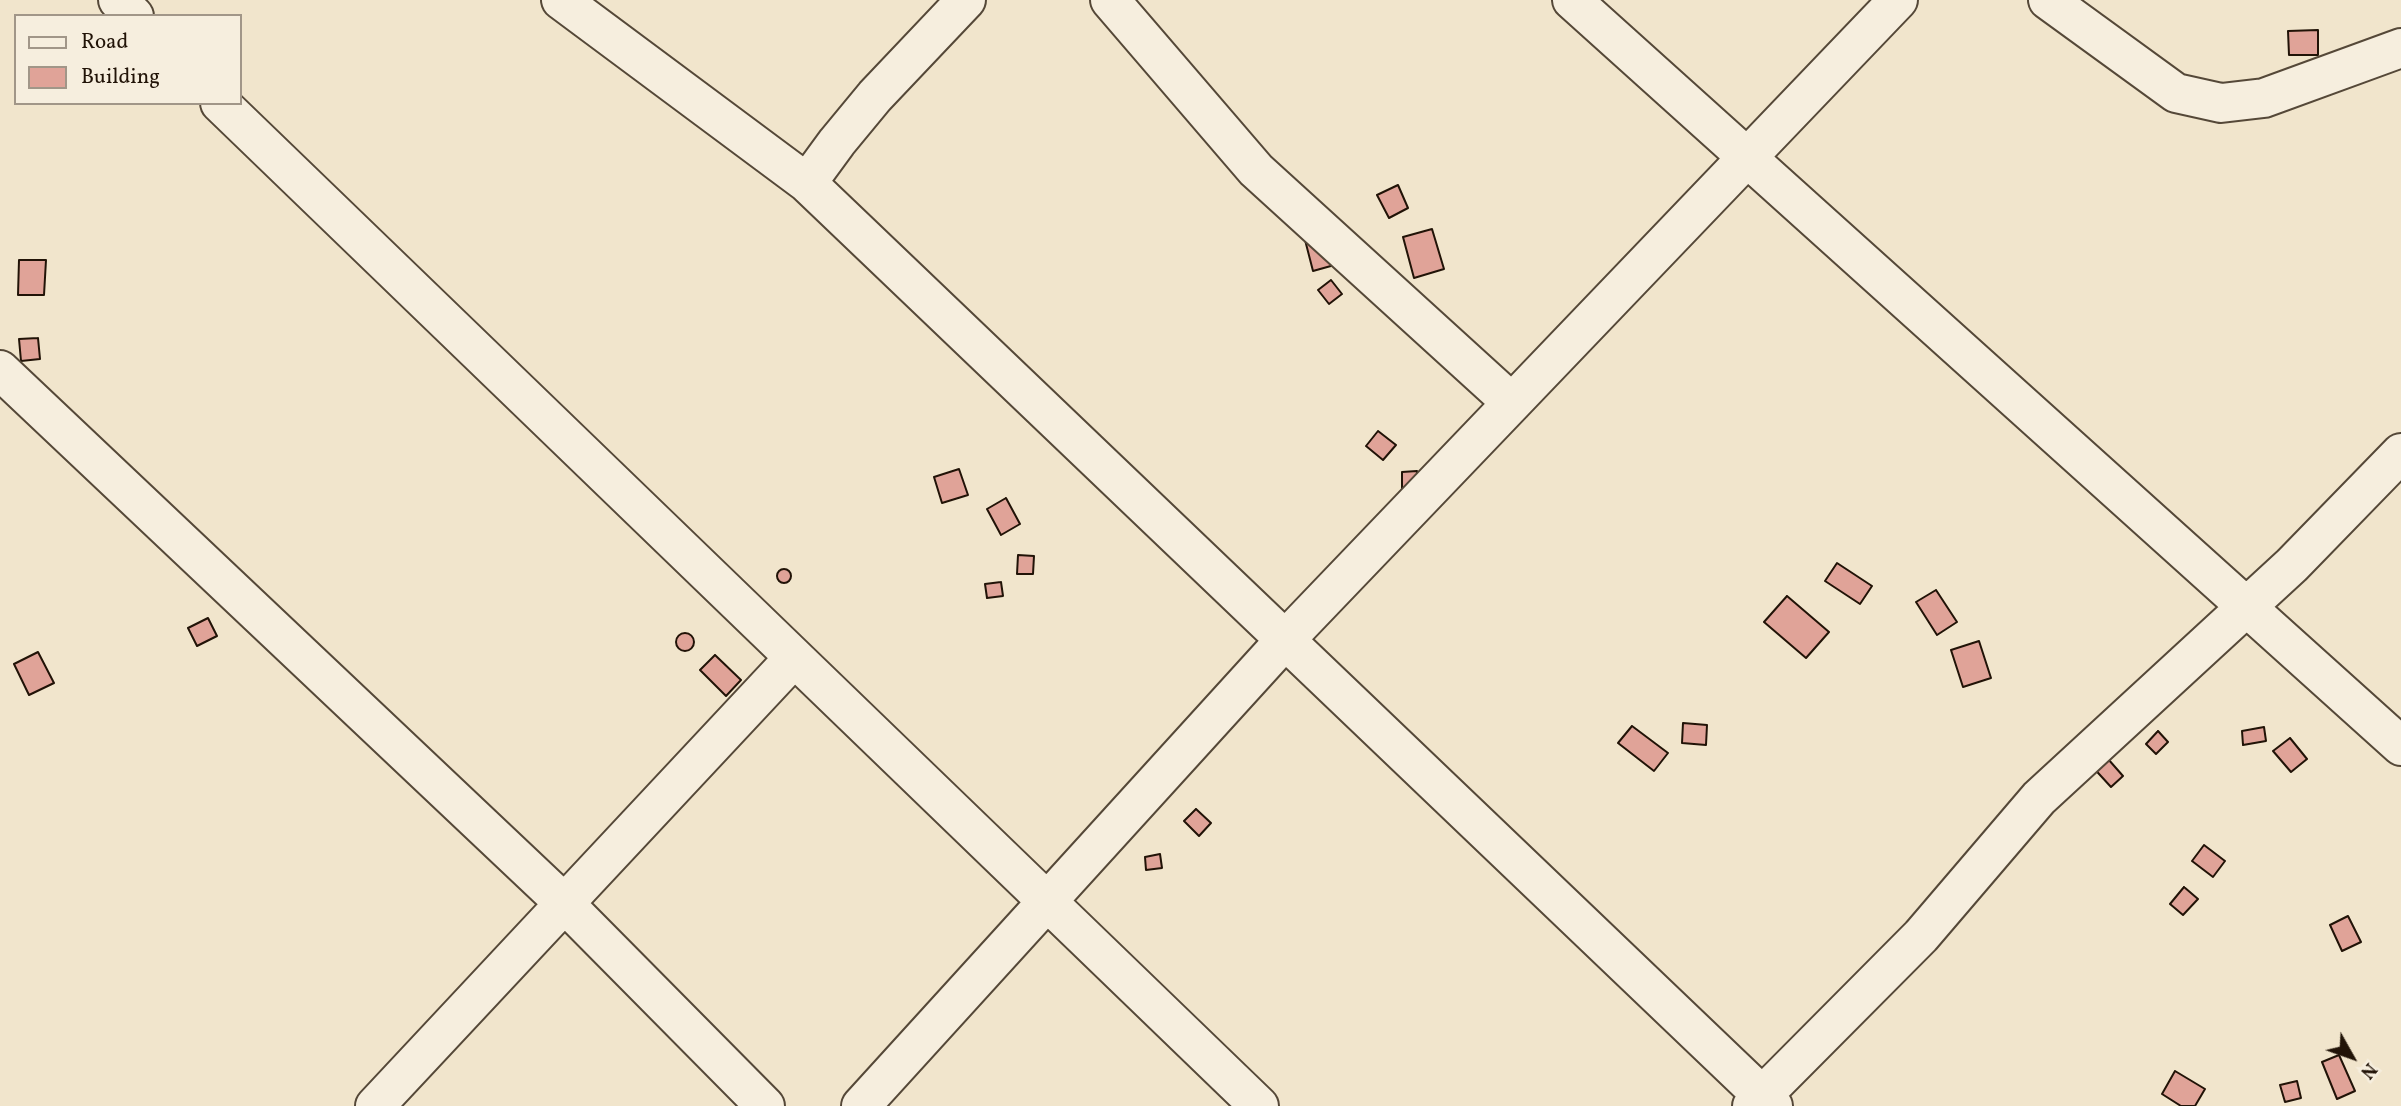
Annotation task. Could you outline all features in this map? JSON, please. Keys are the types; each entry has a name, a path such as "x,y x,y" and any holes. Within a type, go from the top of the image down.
{"street":[{"path":"118,0 132,14"},
{"path":"561,0 807,183 1286,640 1762,1102 1921,936 2039,798 2292,565 2401,453"},
{"path":"807,183 875,96 966,0"},
{"path":"1110,0 1256,170 1512,402"},
{"path":"1572,0 2401,746"},
{"path":"861,1106 1286,640 1898,0"},
{"path":"2048,0 2176,93 2221,103 2264,98 2401,48"},
{"path":"222,105 1259,1106"},
{"path":"0,370 565,904 765,1106"},
{"path":"375,1106 794,658"}],"building":[{"path":"2318,30 2318,55 2289,55 2288,31"},
{"path":"1398,185 1408,208 1389,218 1377,195"},
{"path":"1432,229 1444,269 1414,278 1403,237"},
{"path":"1304,236 1338,264 1313,271"},
{"path":"19,260 46,260 44,295 18,295"},
{"path":"1331,280 1342,294 1329,304 1318,290"},
{"path":"38,338 40,359 21,361 19,339"},
{"path":"1378,431 1396,445 1383,460 1366,446"},
{"path":"959,469 968,495 942,503 934,477"},
{"path":"1417,471 1418,489 1402,489 1402,472"},
{"path":"1006,498 1020,524 1001,535 987,509"},
{"path":"1018,555 1034,556 1033,574 1017,574"},
{"path":"1837,563 1872,586 1860,604 1825,581"},
{"path":"781,569 787,569 791,576 787,583 781,583 777,579 777,573"},
{"path":"1001,582 1003,596 987,598 985,584"},
{"path":"1936,590 1957,622 1937,635 1916,602"},
{"path":"1787,596 1829,632 1806,658 1764,622"},
{"path":"208,618 217,636 197,646 188,628"},
{"path":"681,633 689,633 694,642 692,649 681,651 676,646 676,638"},
{"path":"1979,641 1991,678 1963,687 1951,650"},
{"path":"38,652 54,683 29,695 14,664"},
{"path":"715,655 741,680 726,696 700,670"},
{"path":"1683,723 1707,725 1706,745 1682,743"},
{"path":"1632,726 1668,753 1654,771 1618,743"},
{"path":"2264,727 2266,741 2243,745 2242,731"},
{"path":"2158,731 2168,742 2156,754 2146,744"},
{"path":"2290,738 2307,759 2291,772 2273,751"},
{"path":"2101,751 2123,776 2111,787 2089,763"},
{"path":"1196,809 1211,823 1199,836 1184,821"},
{"path":"2204,845 2225,861 2213,877 2192,861"},
{"path":"1160,854 1162,868 1146,870 1145,857"},
{"path":"2184,887 2198,899 2183,915 2170,904"},
{"path":"2348,916 2361,942 2342,951 2330,925"},
{"path":"2339,1055 2355,1091 2337,1099 2322,1062"},
{"path":"2175,1071 2205,1089 2195,1106 2181,1106 2162,1094"},
{"path":"2297,1081 2301,1098 2285,1102 2280,1085"}]}
